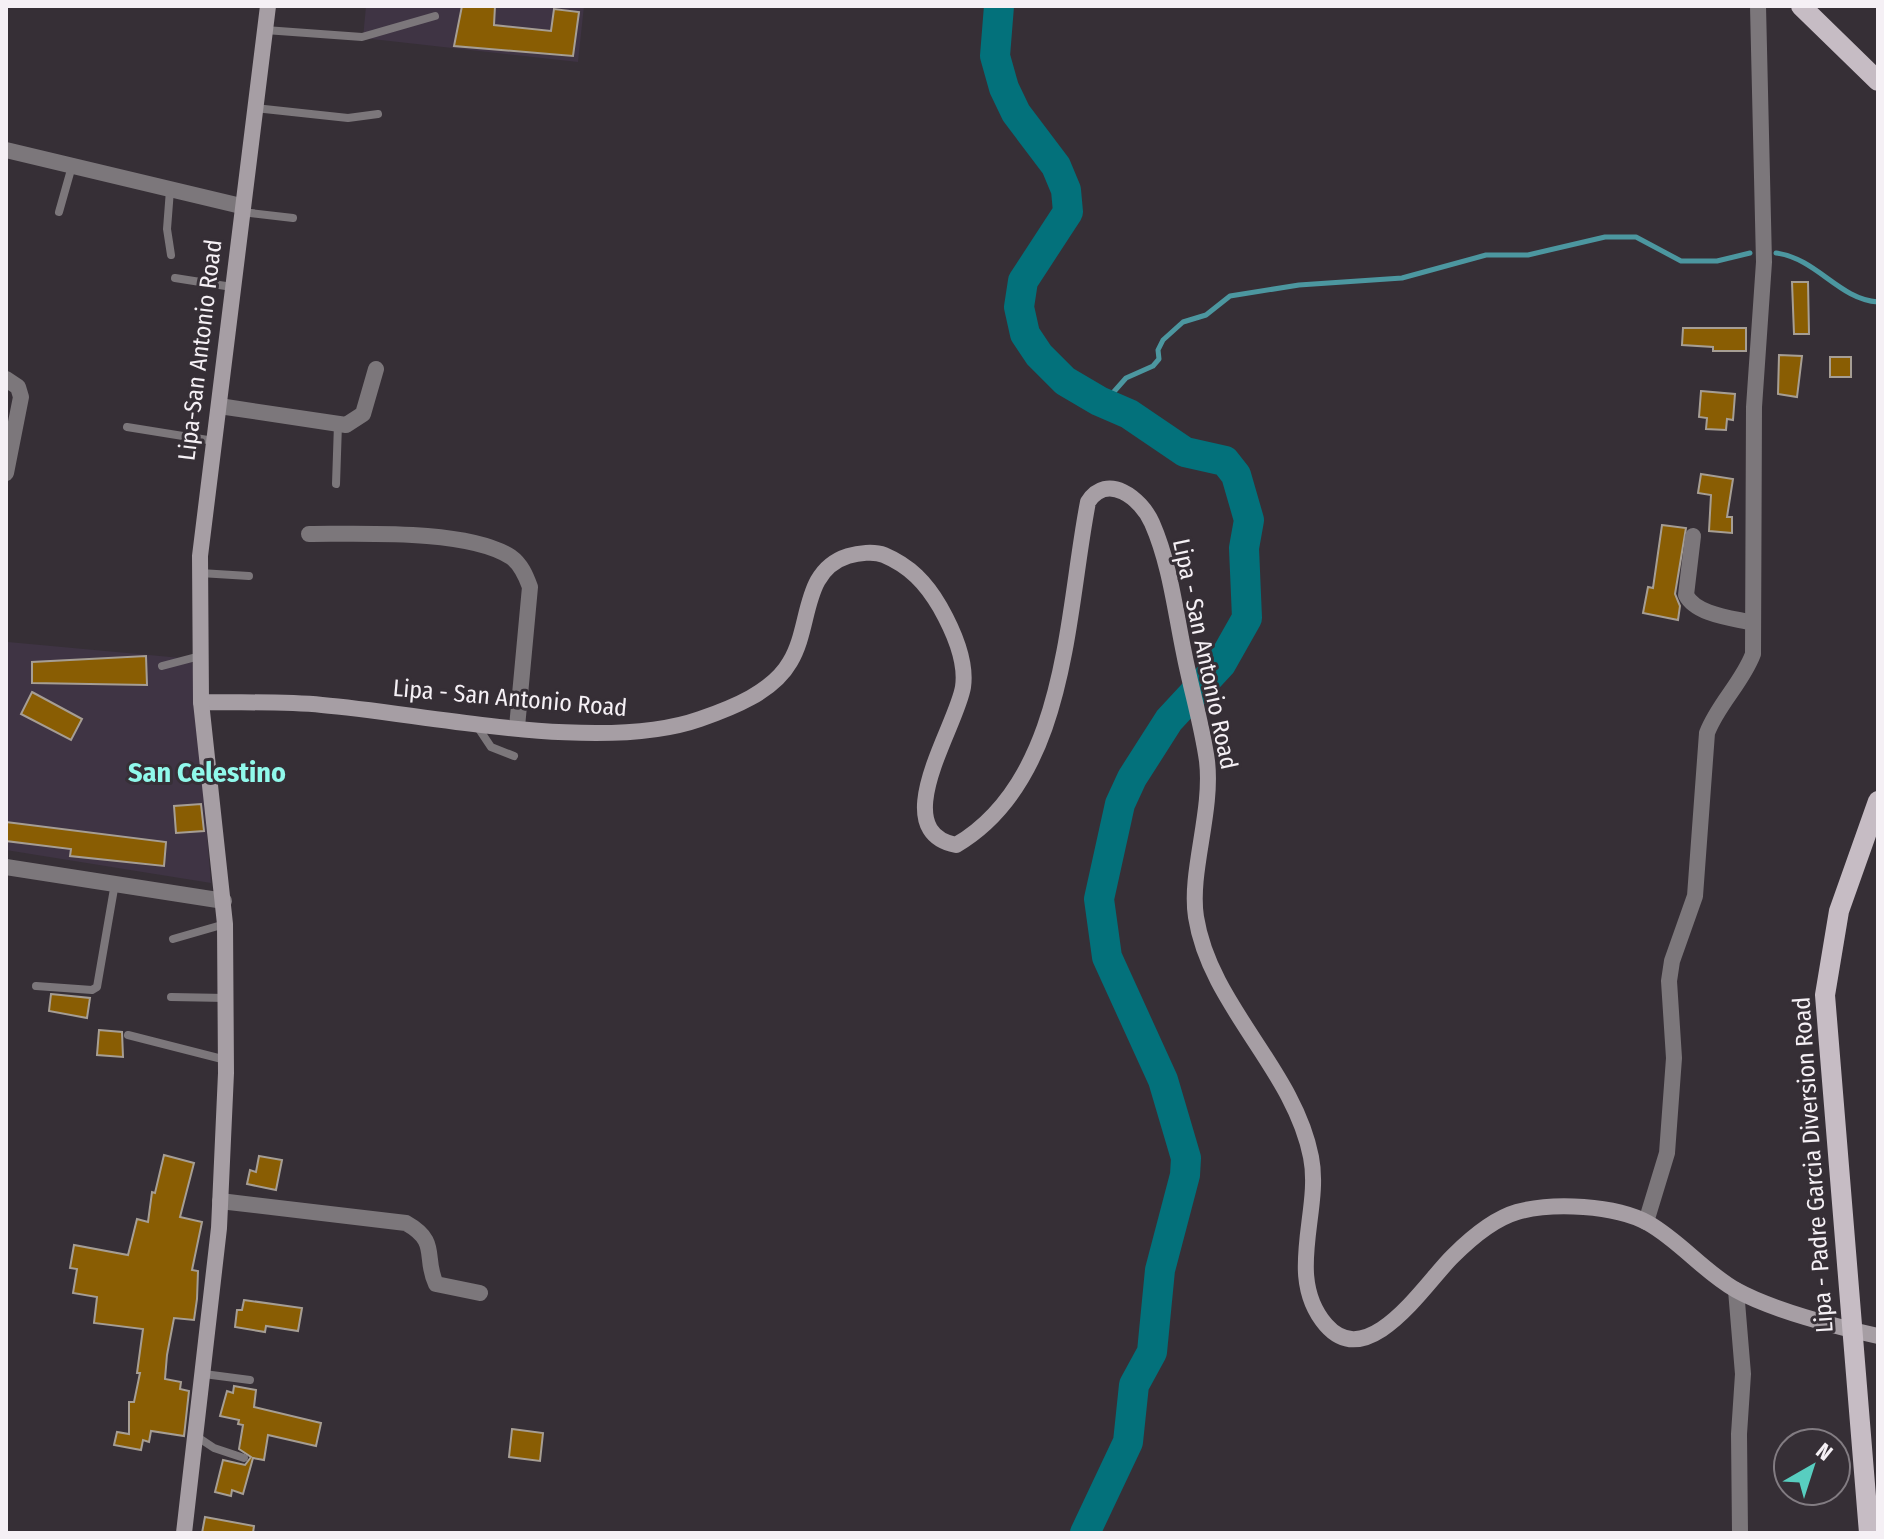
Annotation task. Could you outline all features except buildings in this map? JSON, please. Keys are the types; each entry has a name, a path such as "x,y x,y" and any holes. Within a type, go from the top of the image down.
{"main road":[{"path":"1801,6 1878,81"},
{"name":"Lipa - Padre Garcia Diversion Road","path":"1869,1533 1825,995 1839,911 1878,801"}],"street":[{"name":"Lipa-San Antonio Road","path":"184,1533 204,1374 220,1201 227,998 224,901 201,702 199,573 241,208 268,6"},
{"path":"1646,1222 1667,1153 1674,1058 1669,981 1672,961 1695,896 1707,733 1715,712 1748,667 1753,654 1754,407 1764,262 1758,6"},
{"path":"6,150 241,208"},
{"path":"219,406 338,424 356,421 363,414 376,369"},
{"path":"6,379 18,387 21,397 11,419 6,473"},
{"name":"Lipa - San Antonio Road","path":"201,702 319,704 517,727 649,732 700,719 753,696 774,681 790,662 813,589 822,571 834,560 855,554 880,553 910,569 929,589 946,617 964,665 954,720 925,785 924,811 932,832 944,842 956,845 972,835 1019,780 1044,728 1061,668 1088,502 1094,492 1108,487 1125,492 1151,520 1164,561 1207,762 1208,807 1195,915 1207,953 1226,992 1300,1119 1311,1156 1315,1188 1305,1252 1306,1276 1316,1309 1327,1327 1340,1336 1359,1339 1377,1333 1399,1316 1478,1232 1513,1213 1549,1205 1590,1208 1646,1222 1736,1290 1850,1330 1878,1336"},
{"path":"309,534 441,538 493,548 514,558 530,587 517,727"},
{"path":"1693,536 1686,595 1689,602 1699,608 1753,623"},
{"path":"6,867 224,901"},
{"path":"220,1201 406,1223 419,1230 429,1243 436,1284 480,1293"},
{"path":"1736,1290 1743,1374 1739,1434 1740,1533"}],"lane":[{"path":"265,30 362,37 435,16"},
{"path":"254,108 348,118 378,114"},
{"path":"59,212 72,166"},
{"path":"170,189 167,229 171,255"},
{"path":"241,208 293,218"},
{"path":"175,278 232,287"},
{"path":"336,484 338,424"},
{"path":"127,427 214,441"},
{"path":"199,573 249,576"},
{"path":"162,666 200,656"},
{"path":"474,722 491,747 514,756"},
{"path":"36,986 92,990 97,987 115,882"},
{"path":"173,939 225,924"},
{"path":"171,997 227,998"},
{"path":"128,1035 226,1060"},
{"path":"204,1374 250,1380"},
{"path":"196,1436 214,1448 244,1458"}],"shaded area":[{"path":"366,6 584,6 578,62 363,38"},
{"path":"8,642 192,659 211,883 6,850"}],"waterway":[{"path":"999,6 995,56 1004,88 1016,113 1056,166 1066,190 1068,212 1023,281 1019,307 1025,334 1039,355 1065,381 1129,414 1185,452 1225,461 1236,475 1249,520 1244,548 1247,618 1221,664 1169,720 1132,778 1120,804 1099,899 1107,957 1163,1080 1186,1158 1185,1175 1160,1270 1152,1352 1134,1385 1128,1442 1085,1533"},
{"path":"1103,404 1126,378 1153,366 1159,359 1158,350 1163,340 1183,322 1206,315 1230,296 1299,285 1402,278 1486,255 1528,255 1605,237 1636,237 1681,261 1717,261 1750,253"},
{"path":"1776,253 1804,263 1851,294 1878,302"}],"district":[{"name":"San Celestino","path":"207,772"}]}
